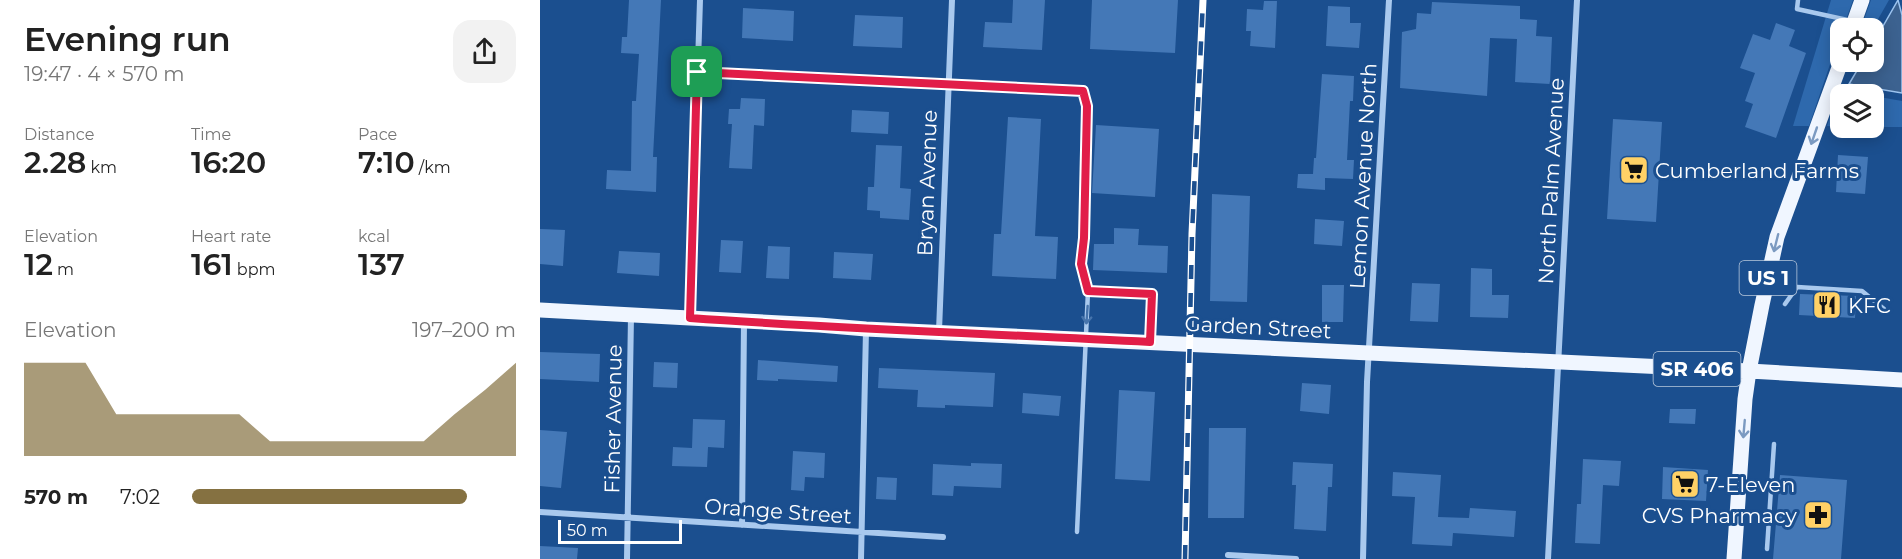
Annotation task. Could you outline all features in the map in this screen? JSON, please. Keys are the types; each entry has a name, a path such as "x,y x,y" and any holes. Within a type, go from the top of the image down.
{"main road":[{"path":"1856,18 1862,0"},
{"name":"US 1","path":"1734,559 1749,371 1777,237 1837,72"},
{"name":"Garden Street","path":"540,310 866,329 1902,380"}],"street":[{"path":"690,318 700,0"},
{"name":"Bryan Avenue","path":"939,332 952,0"},
{"name":"Lemon Avenue North","path":"1363,559 1369,353 1389,0"},
{"name":"North Palm Avenue","path":"1548,559 1577,0"},
{"path":"697,72 1083,91"},
{"name":"Fisher Avenue","path":"627,559 631,315"},
{"path":"742,525 744,321"},
{"path":"861,559 866,329"},
{"name":"Orange Street","path":"540,512 943,537"},
{"path":"1228,555 1296,559"}],"lane":[{"path":"1798,0 1797,9 1831,18"},
{"path":"1077,532 1088,291 1081,264 1084,238 1087,106 1083,91"},
{"path":"1785,304 1797,287 1862,291 1884,309"},
{"path":"1088,291 1152,294 1150,342"},
{"path":"1767,549 1774,444"}],"shaded area":[{"path":"1831,0 1853,0 1847,18 1830,18 1830,64 1809,126 1793,126"},
{"path":"1871,0 1889,0 1879,18 1865,18"},
{"path":"1898,0 1902,15 1902,93 1884,90 1884,84 1849,84 1856,72 1884,72 1884,24"},
{"path":"1884,98 1902,101 1902,127 1884,127"}],"building":[{"path":"629,0 661,0 653,157 657,157 656,192 606,189 607,170 631,171 632,101 636,101 639,54 621,53 622,37 627,37"},
{"path":"1013,0 1045,0 1042,50 983,47 985,22 1012,23"},
{"path":"1092,0 1178,0 1175,53 1090,49"},
{"path":"1264,1 1277,1 1275,48 1250,46 1251,31 1246,31 1247,9 1263,10"},
{"path":"1432,2 1520,6 1520,19 1537,20 1536,36 1552,37 1550,84 1515,82 1517,39 1490,38 1487,96 1400,88 1402,32 1416,29 1417,13 1431,14"},
{"path":"1328,6 1350,7 1350,23 1361,23 1359,48 1326,46"},
{"path":"743,8 794,11 793,41 742,38"},
{"path":"855,15 903,17 902,48 853,46"},
{"path":"1776,23 1795,30 1789,46 1806,53 1776,138 1745,127 1753,104 1745,101 1755,73 1740,68 1753,34 1770,40"},
{"path":"1322,74 1354,76 1353,101 1350,101 1347,160 1354,160 1353,179 1325,178 1325,190 1297,188 1298,174 1313,174"},
{"path":"741,98 765,99 764,126 754,125 752,169 729,168 732,124 728,124 729,109 740,109"},
{"path":"852,110 889,112 888,134 851,132"},
{"path":"1008,117 1041,119 1035,236 1058,237 1056,279 992,276 994,234 1001,234"},
{"name":"Cumberland Farms","path":"1613,119 1662,122 1656,222 1607,219"},
{"path":"1096,125 1159,129 1155,197 1092,193"},
{"path":"876,145 902,146 900,188 911,189 909,220 880,218 880,211 867,210 868,187 874,187"},
{"path":"1838,155 1868,157 1865,194 1836,192"},
{"path":"1212,194 1250,196 1247,302 1210,301"},
{"path":"1315,219 1344,221 1342,246 1314,244"},
{"path":"1114,228 1139,229 1138,245 1168,246 1167,273 1093,270 1094,244 1114,244"},
{"path":"540,229 565,230 563,266 540,264"},
{"path":"721,240 743,241 741,273 719,272"},
{"path":"768,246 790,247 789,279 766,278"},
{"path":"619,251 660,253 659,276 617,273"},
{"path":"834,252 873,254 871,280 833,278"},
{"path":"1471,268 1492,269 1492,295 1509,295 1508,318 1470,317"},
{"path":"1412,283 1440,284 1438,322 1410,321"},
{"path":"1322,285 1344,285 1343,322 1322,322"},
{"name":"KFC","path":"1800,294 1856,296 1855,318 1799,315"},
{"path":"540,352 600,354 599,382 540,379"},
{"path":"758,360 838,366 837,382 757,380"},
{"path":"654,362 678,363 677,388 653,387"},
{"path":"879,368 995,373 993,407 945,405 945,408 917,407 918,390 878,388"},
{"path":"1302,383 1331,385 1329,414 1300,411"},
{"path":"1119,390 1155,392 1150,481 1115,479"},
{"path":"1023,393 1061,396 1059,416 1022,413"},
{"name":"7-Eleven","path":"1670,409 1696,409 1695,424 1669,423"},
{"path":"693,419 725,420 724,448 708,447 707,467 672,466 673,447 692,448"},
{"path":"1209,428 1246,428 1244,518 1208,518"},
{"path":"540,430 567,432 561,488 540,486"},
{"path":"793,451 825,453 824,478 805,477 804,491 791,490"},
{"path":"1583,459 1621,461 1619,486 1603,485 1600,544 1575,543 1577,504 1581,504"},
{"path":"1293,462 1333,464 1332,487 1328,487 1326,531 1294,529 1296,485 1292,485"},
{"path":"971,463 1002,464 1001,488 954,486 953,496 932,495 933,464 971,466"},
{"name":"7-Eleven","path":"1663,467 1708,470 1706,501 1662,499"},
{"path":"1393,472 1441,475 1438,517 1469,518 1470,508 1516,511 1514,537 1453,533 1452,546 1412,544 1415,497 1392,496"},
{"path":"1780,475 1847,480 1841,559 1773,559"},
{"path":"877,477 897,478 896,500 876,499"},
{"path":"540,546 578,548 577,559 540,559"}],"railway":[{"path":"1185,559 1192,234 1203,0"}],"place":[{"name":"Cumberland Farms","path":"1634,170"},
{"name":"KFC","path":"1827,305"},
{"name":"7-Eleven","path":"1685,484"},
{"name":"CVS Pharmacy","path":"1818,515"}],"route":[{"path":"697,72 1083,91 1087,106 1084,238 1081,264 1088,291 1152,294 1150,342 866,329 690,318 697,72"}]}
